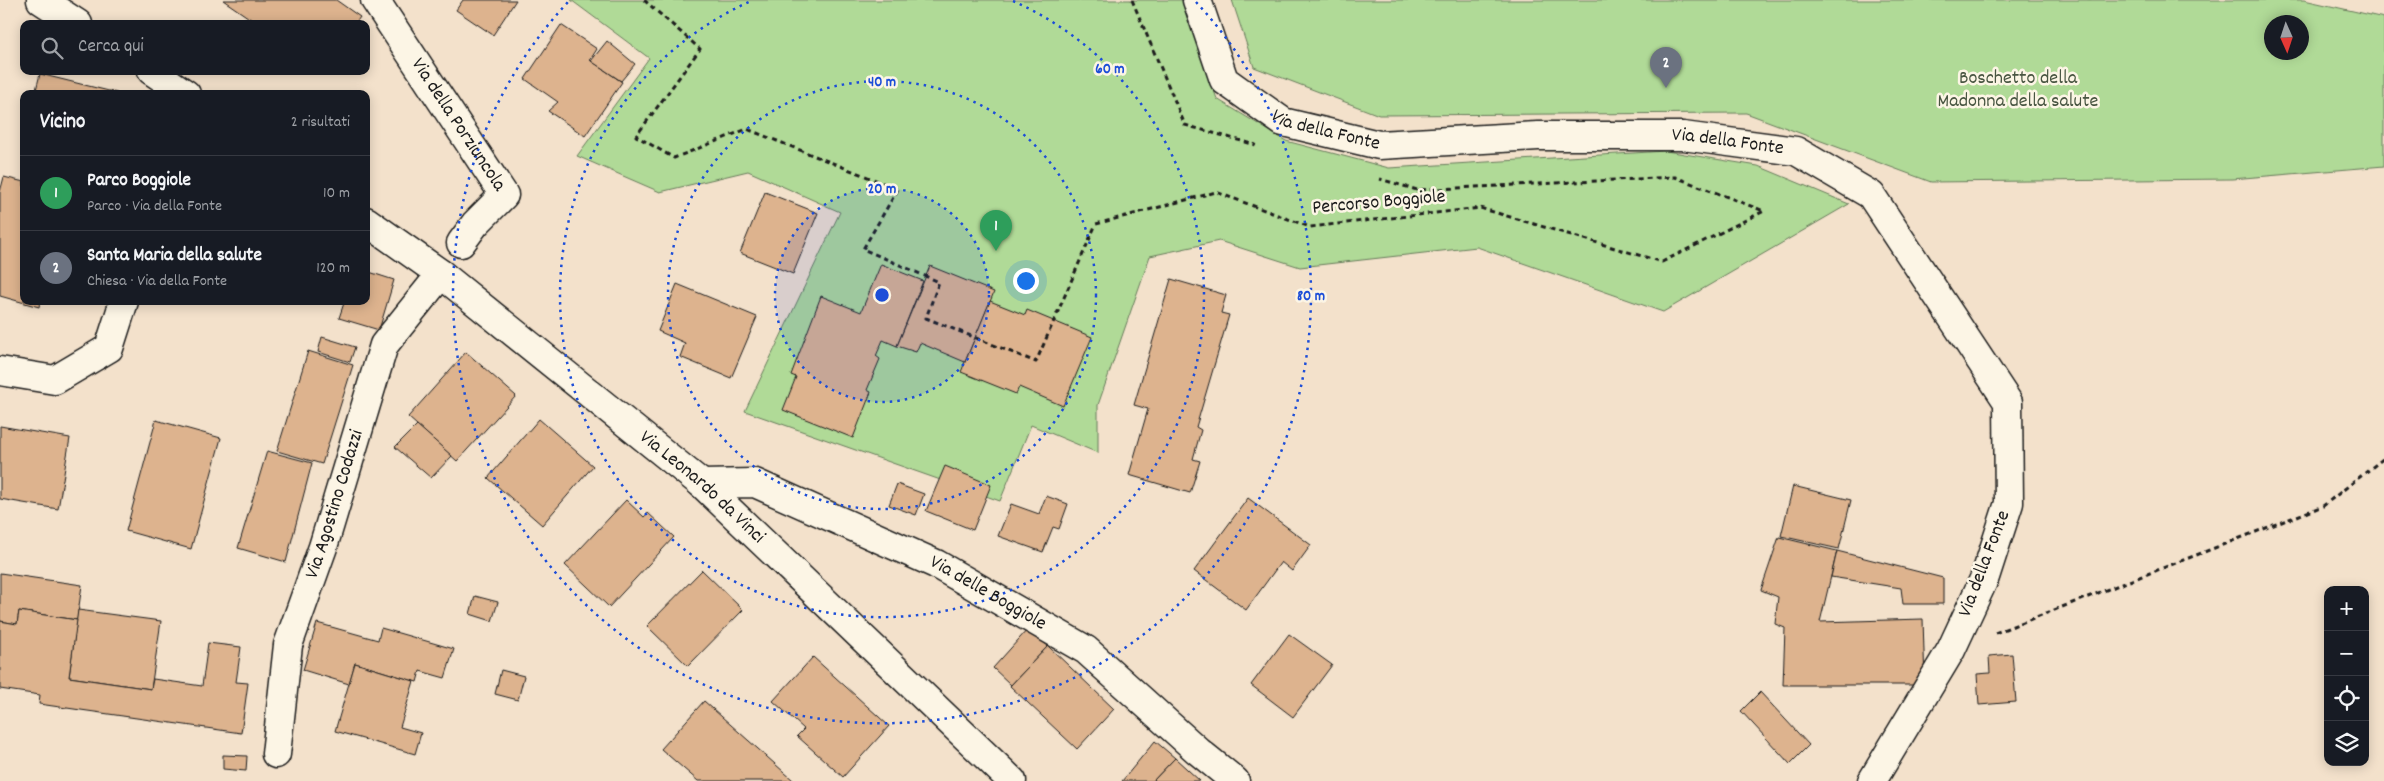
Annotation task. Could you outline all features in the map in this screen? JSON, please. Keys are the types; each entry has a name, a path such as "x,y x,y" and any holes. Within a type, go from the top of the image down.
{"street":[{"path":"40,0 72,20"},
{"name":"Via della Porziuncola","path":"375,0 504,195 475,224 461,243"},
{"name":"Via della Fonte","path":"1197,0 1224,80 1283,122 1379,145 1538,136 1683,136 1796,151 1871,194 2008,402 2009,503 1984,577 1951,650 1872,781"},
{"path":"158,75 180,90"},
{"name":"Via Leonardo da Vinci","path":"370,225 441,274 702,484 1012,781"},
{"name":"Via Agostino Codazzi","path":"276,754 288,645 323,547 384,345 441,274"},
{"path":"0,371 55,380 109,348 123,305"},
{"name":"Via delle Boggiole","path":"702,484 755,483 936,564 1086,650 1198,751 1235,781"}],"path":[{"name":"Percorso Boggiole","path":"644,0 700,49 636,136 674,158 747,129 898,189 863,249 939,282 926,318 1036,362 1096,224 1216,192 1310,228 1480,208 1662,262 1764,211 1675,177 1417,190 1371,177"},
{"path":"1132,0 1184,125 1259,146"},
{"path":"1951,650 2323,506 2384,458"}],"green space":[{"path":"571,0 1182,0 1217,99 1286,141 1389,168 1666,151 1758,166 1849,204 1663,312 1477,247 1300,267 1219,241 1150,256 1098,405 1098,453 1031,425 1000,501 745,411 840,212 748,171 660,192 577,156 649,58"},
{"name":"Boschetto della Madonna della salute","path":"1232,0 2304,0 2384,18 2384,166 2232,179 1931,182 1746,113 1379,115 1254,67"}],"building":[{"path":"223,0 336,0 360,17 358,20 252,20"},
{"path":"463,0 516,0 493,35 456,10"},
{"path":"561,25 597,49 590,60 622,82 585,136 548,111 558,102 525,79"},
{"path":"607,41 635,64 621,81 591,61"},
{"path":"40,75 44,75 105,90 36,90"},
{"path":"4,177 20,181 20,302 0,296 0,192"},
{"path":"765,192 818,213 793,274 740,253"},
{"path":"881,264 923,281 897,346 883,340 876,356 880,359 867,390 871,392 853,438 783,410 796,377 791,375 821,296 861,312"},
{"path":"930,266 994,292 965,362 920,343 916,352 897,346"},
{"path":"370,272 394,280 379,330 339,318 343,305 370,305"},
{"path":"1171,279 1226,295 1221,313 1229,315 1196,427 1201,430 1193,459 1200,461 1190,493 1129,475 1148,409 1134,405"},
{"path":"677,284 757,317 731,378 680,357 685,343 658,331"},
{"path":"990,301 1025,315 1027,310 1092,337 1063,406 1019,387 1016,394 961,372"},
{"path":"322,337 355,347 350,362 318,352"},
{"path":"308,351 353,365 322,464 277,451"},
{"path":"466,352 516,396 457,461 408,417"},
{"path":"539,419 593,466 542,525 488,478"},
{"path":"156,420 221,438 191,549 126,531"},
{"path":"417,425 452,456 431,478 395,447"},
{"path":"0,426 70,438 58,509 0,499"},
{"path":"267,451 312,463 286,562 238,548"},
{"path":"945,466 991,485 973,530 926,511"},
{"path":"897,484 924,494 916,515 889,505"},
{"path":"1793,486 1851,500 1839,549 1781,536"},
{"path":"1046,496 1068,504 1059,529 1053,527 1043,552 998,536 1011,504 1039,514"},
{"path":"1248,498 1311,545 1292,571 1281,562 1246,610 1194,571"},
{"path":"626,500 644,517 648,513 674,537 609,607 565,565"},
{"path":"1779,537 1837,551 1820,622 1923,619 1925,685 1783,685 1785,628 1775,624 1778,597 1761,590"},
{"path":"1837,551 1943,578 1943,604 1903,604 1901,588 1831,577"},
{"path":"702,570 743,610 688,666 647,626"},
{"path":"0,573 82,585 77,620 19,611 17,624 0,621"},
{"path":"475,596 498,602 492,621 470,614"},
{"path":"78,610 161,621 151,689 69,677"},
{"path":"19,611 77,620 69,677 151,689 153,679 202,686 208,643 241,647 236,682 248,683 241,733 39,704 40,695 0,689 0,621 17,624"},
{"path":"317,623 378,640 381,628 454,649 445,678 420,671 417,682 355,663 349,684 303,670"},
{"path":"1028,629 1048,646 1011,685 993,668"},
{"path":"1289,634 1332,665 1293,717 1251,685"},
{"path":"1048,646 1114,709 1077,749 1010,686"},
{"path":"2012,654 2016,702 1979,705 1977,674 1990,673 1989,656"},
{"path":"813,657 889,726 843,777 797,736 804,729 773,701"},
{"path":"355,663 414,681 400,727 421,733 415,754 335,731"},
{"path":"501,670 524,676 518,700 495,694"},
{"path":"1760,692 1809,745 1790,764 1741,711"},
{"path":"704,701 793,780 698,781 661,749"},
{"path":"1155,741 1175,758 1153,781 1122,781"},
{"path":"223,755 247,756 246,771 223,769"},
{"path":"1175,758 1200,781 1153,781"}],"place":[{"name":"Santa Maria della salute","path":"1666,88"},
{"name":"Parco Boggiole","path":"996,251"}]}
